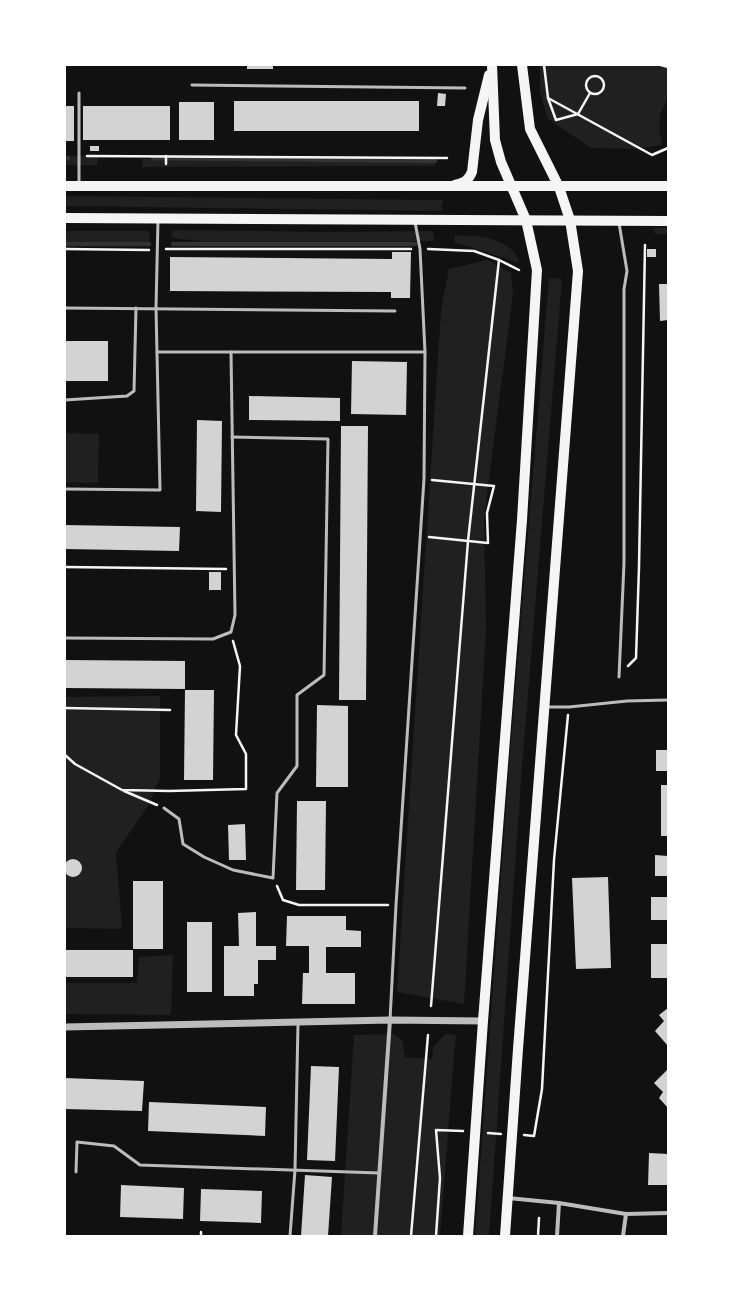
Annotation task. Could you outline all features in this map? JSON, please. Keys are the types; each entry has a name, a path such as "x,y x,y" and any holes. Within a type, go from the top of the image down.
{"main road":[{"path":"468,1236 483,1021 522,520 537,270 526,220 501,162 495,140 492,65"},
{"path":"447,187 463,183 469,179 472,172 478,120 492,65"},
{"path":"505,1236 517,1057 578,271 570,220 559,187 530,129 522,65"},
{"path":"65,186 668,186"},
{"path":"65,218 668,221"}],"street":[{"path":"65,1028 390,1020 483,1021"},
{"path":"374,1236 390,1020"},
{"path":"508,1198 559,1203 626,1214 668,1213"},
{"path":"557,1236 559,1203"},
{"path":"623,1236 626,1214"}],"lane":[{"path":"192,85 464,88"},
{"path":"79,93 79,186"},
{"path":"65,489 160,490 156,308 158,218"},
{"path":"390,1020 396,905 424,479 425,352 420,249 415,220"},
{"path":"619,221 627,271 624,289 624,563 619,677"},
{"path":"65,308 395,311"},
{"path":"65,400 127,396 134,391 136,308"},
{"path":"157,352 425,352"},
{"path":"65,638 213,639 231,632 235,615 231,352"},
{"path":"164,808 179,819 183,844 204,857 233,870 273,878 277,793 298,766 298,695 324,675 328,439 232,437"},
{"path":"545,707 569,707 627,701 668,700"},
{"path":"290,1236 295,1170 298,1023"},
{"path":"76,1172 77,1142 114,1146 140,1164 379,1173"}],"path":[{"path":"544,65 548,98 556,120 578,114 590,93"},
{"path":"661,65 668,67"},
{"path":"590,77 599,77 604,81 603,90 598,94 590,93 586,87 586,81 590,77"},
{"path":"548,98 652,155 668,148"},
{"path":"79,156 447,158"},
{"path":"166,156 166,164"},
{"path":"619,677 636,658 645,245"},
{"path":"65,249 474,250 520,270"},
{"path":"431,1006 468,541 499,260"},
{"path":"420,536 488,543 487,512 494,486 424,479"},
{"path":"65,567 234,569"},
{"path":"122,790 169,791 246,789 246,754 236,735 240,666 231,632"},
{"path":"534,1136 542,1089 554,860 569,707"},
{"path":"65,708 170,710"},
{"path":"65,755 74,764 122,790 164,808"},
{"path":"273,878 283,900 299,905 396,905"},
{"path":"411,1236 428,1034"},
{"path":"436,1130 440,1178 436,1236"},
{"path":"538,1236 539,1218"}],"shaded area":[{"path":"540,65 668,65 668,98 660,114 659,130 662,145 634,149 591,148 548,119 540,93"},
{"path":"65,156 98,156 97,165 65,165"},
{"path":"435,157 435,166 142,167 142,159"},
{"path":"65,196 443,200 442,211 65,206"},
{"path":"654,228 668,228 668,234 655,234"},
{"path":"173,230 324,232 433,231 434,241 201,241 178,239 171,236"},
{"path":"65,231 149,231 150,244 65,242"},
{"path":"455,235 480,236 500,242 506,245 514,253 519,263 454,242"},
{"path":"488,260 511,273 513,293 484,518 486,630 464,1004 397,992 441,311 449,269"},
{"path":"549,278 562,279 522,767 489,1236 475,1236 509,766"},
{"path":"65,433 99,434 98,483 65,482"},
{"path":"160,696 160,777 148,806 116,852 122,929 65,928 65,697"},
{"path":"173,955 171,1015 65,1014 65,983 137,983 139,957"},
{"path":"394,1034 403,1042 405,1057 432,1059 433,1048 445,1034 456,1035 440,1236 341,1236 354,1035"}],"building":[{"path":"247,65 273,65 273,69 247,69"},
{"path":"438,93 446,94 445,106 437,106"},
{"path":"234,101 419,101 419,131 234,131"},
{"path":"179,102 214,102 214,140 179,140"},
{"path":"65,106 74,106 74,141 65,141"},
{"path":"83,106 170,106 170,140 83,140"},
{"path":"90,146 99,146 99,151 90,151"},
{"path":"647,249 656,249 656,257 647,257"},
{"path":"392,252 411,252 410,298 391,298 391,292 170,291 170,257 392,259"},
{"path":"659,284 668,284 668,320 660,321"},
{"path":"65,341 108,341 108,381 65,381"},
{"path":"352,361 407,362 406,415 351,414"},
{"path":"249,396 340,398 340,421 249,420"},
{"path":"197,420 222,421 221,512 196,511"},
{"path":"341,426 368,426 366,700 339,700"},
{"path":"65,525 180,527 179,551 65,549"},
{"path":"209,572 221,572 221,590 209,590"},
{"path":"65,660 185,661 185,689 65,688"},
{"path":"185,690 214,690 213,780 184,780"},
{"path":"317,705 348,706 348,787 316,787"},
{"path":"656,750 668,750 668,771 656,771"},
{"path":"661,785 668,785 668,836 661,836"},
{"path":"297,801 326,801 325,890 296,890"},
{"path":"245,824 246,860 229,860 228,825"},
{"path":"655,855 668,856 668,876 655,876"},
{"path":"73,859 79,862 82,868 79,874 73,877 67,874 64,868 67,862"},
{"path":"608,877 611,968 576,969 572,878"},
{"path":"133,881 163,881 163,949 133,949"},
{"path":"651,897 668,897 668,920 651,920"},
{"path":"256,912 256,946 276,946 276,960 258,960 258,984 254,984 254,996 224,996 224,946 239,946 238,913"},
{"path":"287,916 346,916 346,930 361,931 361,947 326,947 326,973 355,973 355,1004 302,1004 303,973 309,973 309,946 286,946"},
{"path":"187,922 212,922 212,992 187,992"},
{"path":"651,944 668,944 668,978 651,978"},
{"path":"65,950 133,950 133,977 65,977"},
{"path":"668,1008 668,1046 655,1031 664,1021 659,1015"},
{"path":"311,1066 339,1067 335,1161 307,1160"},
{"path":"668,1069 668,1108 659,1098 663,1092 654,1083"},
{"path":"65,1078 144,1081 142,1111 65,1109"},
{"path":"149,1102 266,1107 265,1136 148,1131"},
{"path":"649,1153 668,1154 668,1185 648,1185"},
{"path":"305,1175 332,1177 328,1236 301,1236"},
{"path":"121,1185 184,1188 183,1219 120,1217"},
{"path":"201,1189 262,1191 261,1223 200,1221"}],"waterway":[{"path":"153,158 435,161"},
{"path":"66,244 149,244"},
{"path":"173,244 415,244"}]}
